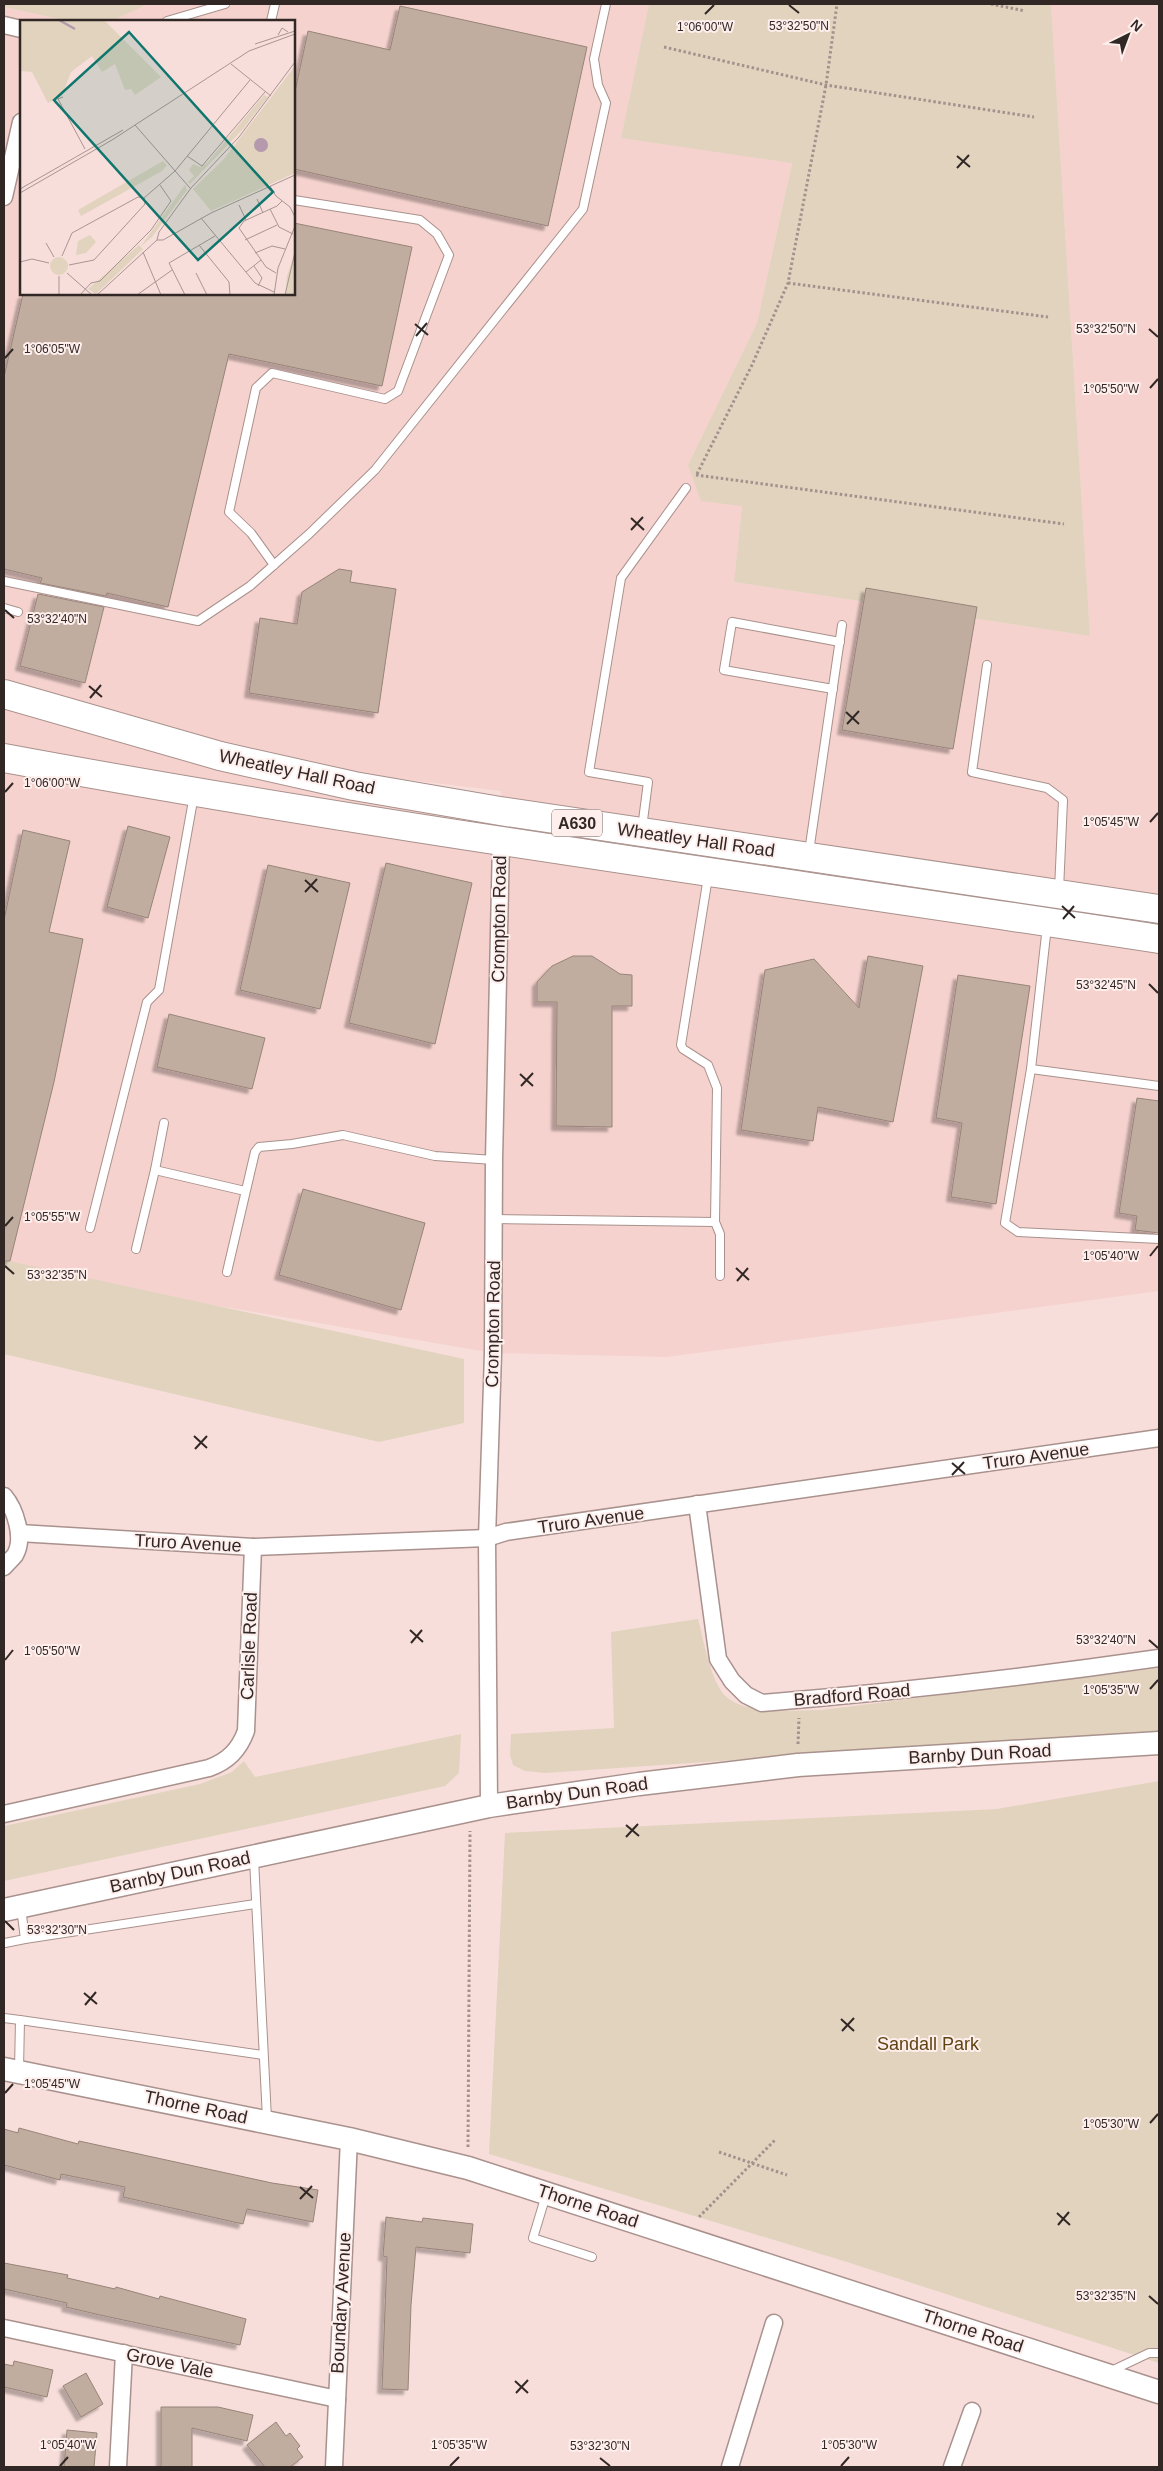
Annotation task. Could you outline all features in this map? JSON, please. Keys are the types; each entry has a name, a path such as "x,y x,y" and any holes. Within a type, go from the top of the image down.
{"highway":[{"name":"Wheatley Hall Road","path":"4,694 220,756 354,786 500,811 1159,909"},
{"name":"Wheatley Hall Road","path":"4,758 194,793 501,842 1159,939"}],"street":[{"path":"4,24 20,29"},
{"path":"4,197 20,126"},
{"name":"Crompton Road","path":"479,1808 487,1538 501,842"},
{"name":"Truro Avenue","path":"19,1533 253,1547 487,1538 506,1532 1159,1438"},
{"path":"4,1496 13,1507 19,1533 16,1554 4,1567"},
{"name":"Bradford Road","path":"697,1504 718,1659 732,1681 746,1695 762,1702 925,1689 1023,1678 1159,1658"},
{"name":"Carlisle Road","path":"4,1814 209,1768 220,1764 241,1745 246,1731 253,1547"},
{"name":"Barnby Dun Road","path":"12,1908 479,1808 639,1784 798,1766 1159,1744"},
{"name":"Thorne Road","path":"11,2070 267,2122 468,2168 1159,2392"},
{"name":"Boundary Avenue","path":"334,2467 349,2140"},
{"path":"730,2467 774,2324"},
{"name":"Grove Vale","path":"4,2328 337,2399"},
{"path":"118,2467 124,2354"},
{"path":"952,2467 972,2411"}],"lane":[{"path":"170,20 225,4"},
{"path":"271,20 275,4"},
{"path":"4,581 198,621 250,586 309,534 375,470 583,209 606,103 598,85 594,59 606,4"},
{"path":"274,565 251,533 229,512 256,388 272,373 386,399 398,391 449,255 437,234 420,220 295,200"},
{"path":"642,832 648,782 589,772 621,578 686,488"},
{"path":"4,608 18,612"},
{"path":"833,689 724,670 732,622 840,642"},
{"path":"808,857 842,625"},
{"path":"987,665 972,772 1047,788 1063,800 1059,894"},
{"path":"90,1228 147,1002 159,990 194,793"},
{"path":"708,872 681,1045 708,1065 717,1088 715,1222 720,1234 720,1276"},
{"path":"1048,922 1032,1069 1005,1223 1018,1232 1159,1239"},
{"path":"1032,1069 1159,1086"},
{"path":"136,1249 155,1170 164,1122"},
{"path":"227,1272 245,1191 255,1152 259,1147 305,1142 343,1135 435,1156 494,1160"},
{"path":"155,1170 245,1191"},
{"path":"494,1219 715,1222"},
{"path":"254,1857 267,2122"},
{"path":"5,1942 255,1904"},
{"path":"12,1908 25,1939"},
{"path":"4,2018 263,2055"},
{"path":"11,2070 20,2020"},
{"path":"546,2193 533,2238 592,2257"},
{"path":"1105,2374 1149,2353 1159,2353"}],"path":[{"path":"686,488 697,474 752,365 788,283 826,85 837,4"},
{"path":"991,4 1025,11"},
{"path":"664,47 826,85 1034,117"},
{"path":"788,283 1048,317"},
{"path":"697,474 1064,524"},
{"path":"798,1766 800,1700"},
{"path":"468,2168 479,1808"},
{"path":"700,2217 775,2140"},
{"path":"719,2152 787,2175"}],"shaded area":[{"path":"148,4 649,4 621,138 792,162 757,323 688,465 742,506 734,582 1090,636 1051,4 1159,4 1159,1291 667,1357 493,1353 4,1269 4,7 63,20 20,20 20,295 295,295 295,20 114,20","holes":["360,774 501,791 499,811"]}],"green space":[{"path":"4,4 148,4 114,20 63,20 4,7"},
{"path":"649,4 1051,4 1090,636 734,582 742,506 701,501 688,465 757,323 792,163 621,138"},
{"path":"4,1260 464,1359 464,1423 379,1442 4,1354"},
{"path":"698,1619 709,1664 720,1689 728,1698 752,1708 781,1711 821,1710 1159,1668 1159,1731 545,1773 525,1771 513,1765 510,1755 511,1734 614,1728 611,1632"},
{"path":"461,1734 459,1773 445,1786 4,1881 4,1826 200,1784 232,1772 244,1761 255,1777"},
{"name":"Sandall Park","path":"1159,1781 1159,2363 847,2262 489,2154 505,1833 997,1809"}],"building":[{"path":"400,6 587,47 548,226 295,169 295,91 308,31 390,50"},
{"path":"295,223 412,247 382,386 229,354 168,607 107,593 106,596 40,583 42,578 4,569 4,377 23,295 295,295"},
{"path":"339,569 352,571 350,582 396,589 378,713 249,693 260,618 297,624 302,592"},
{"path":"866,588 977,607 953,749 842,730"},
{"path":"38,594 104,607 85,683 20,666"},
{"path":"128,826 170,837 148,918 107,907"},
{"path":"23,830 70,841 49,932 83,939 54,1082 10,1261 4,1261 4,920"},
{"path":"386,863 472,883 435,1044 349,1023"},
{"path":"268,865 350,883 320,1009 240,990"},
{"path":"573,956 592,956 620,974 632,975 632,1006 612,1006 612,1127 556,1126 557,1002 537,1002 537,982 552,966"},
{"path":"868,956 923,966 893,1122 818,1107 813,1141 741,1130 765,970 814,959 859,1008"},
{"path":"958,975 1030,986 996,1204 951,1197 962,1123 936,1118"},
{"path":"169,1014 265,1038 252,1089 157,1067"},
{"path":"1137,1098 1159,1101 1159,1233 1135,1230 1137,1216 1119,1213"},
{"path":"303,1189 425,1223 401,1310 279,1275"},
{"path":"19,2128 78,2144 79,2141 272,2183 318,2190 313,2222 247,2209 243,2224 123,2197 125,2187 61,2174 60,2180 4,2165 4,2129 18,2133"},
{"path":"386,2217 422,2222 423,2218 473,2224 470,2253 416,2247 411,2305 408,2390 382,2389 387,2257 383,2256"},
{"path":"4,2263 68,2275 67,2278 115,2289 116,2287 159,2299 160,2296 246,2319 240,2345 66,2307 67,2303 4,2289"},
{"path":"14,2361 53,2370 47,2397 4,2387 4,2364 13,2366"},
{"path":"86,2373 103,2404 81,2417 63,2386"},
{"path":"161,2407 218,2407 253,2415 247,2441 192,2428 192,2467 161,2467"},
{"path":"276,2422 286,2436 290,2433 300,2446 297,2449 303,2457 290,2467 265,2467 247,2445"},
{"path":"67,2430 97,2433 94,2467 64,2467"}]}
